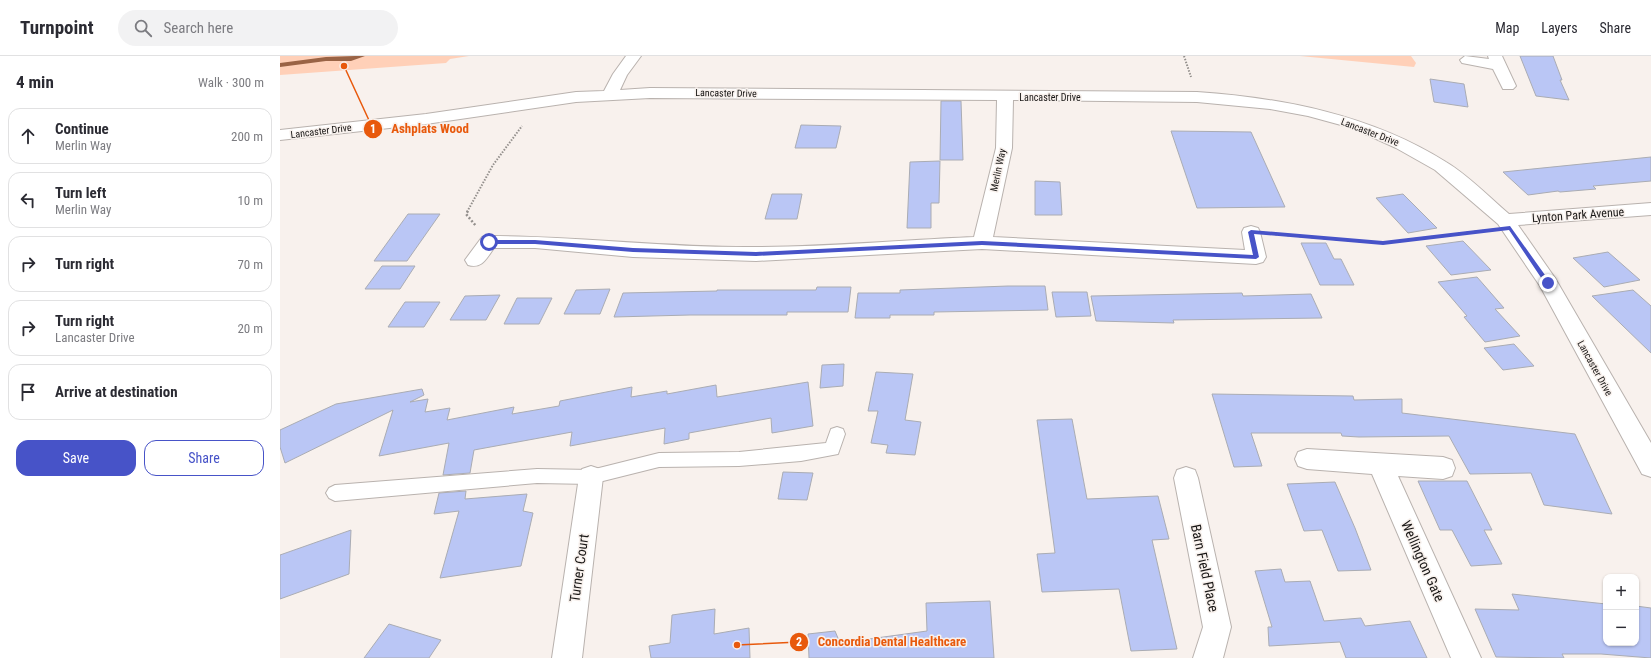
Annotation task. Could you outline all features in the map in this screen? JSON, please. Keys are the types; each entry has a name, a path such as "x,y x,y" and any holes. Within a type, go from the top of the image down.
{"street":[{"path":"610,94 620,74 634,56"},
{"path":"1467,60 1496,60 1508,86"},
{"name":"Lancaster Drive","path":"280,135 426,119 540,102 610,94 650,93 1229,99 1270,104 1310,112 1358,126 1402,144 1441,166 1507,224 1548,283 1651,466"},
{"name":"Merlin Way","path":"982,243 1004,148 1005,96"},
{"name":"Lynton Park Avenue","path":"1507,224 1651,209"},
{"path":"475,260 489,242 535,242 633,250 756,254 982,243 1256,257 1251,232"},
{"path":"1307,459 1442,468"},
{"name":"Wellington Gate","path":"1380,464 1466,658"},
{"name":"Turner Court","path":"567,658 591,477"},
{"name":"Barn Field Place","path":"1186,478 1217,627 1208,658"}],"lane":[{"path":"335,493 537,476 591,477 659,460 747,458 801,454 832,449 837,434"}],"path":[{"path":"489,242 466,214 493,165 540,102"},
{"path":"1251,232 1383,243 1507,224"}],"shaded area":[{"path":"280,56 469,56 450,59 446,63 280,75"},
{"path":"1300,56 1411,56 1416,63 1414,67"}],"building":[{"path":"1520,56 1553,56 1562,80 1560,80 1569,100 1536,96"},
{"path":"1430,79 1464,84 1468,107 1434,102"},
{"path":"941,101 961,101 963,160 940,160"},
{"path":"801,125 841,126 836,148 795,148"},
{"path":"1171,131 1251,132 1285,207 1197,208"},
{"path":"1651,157 1651,181 1593,186 1596,189 1558,191 1528,195 1503,172"},
{"path":"940,161 939,203 931,203 931,228 907,228 910,162"},
{"path":"1035,181 1060,182 1062,215 1035,215"},
{"path":"772,194 802,194 797,219 765,219"},
{"path":"1403,194 1437,228 1408,233 1376,198"},
{"path":"408,214 440,214 407,261 374,261"},
{"path":"1463,241 1491,270 1451,275 1426,246"},
{"path":"1301,243 1326,243 1334,259 1341,259 1354,285 1320,285"},
{"path":"1608,252 1640,280 1604,287 1573,258"},
{"path":"382,266 415,266 400,289 365,289"},
{"path":"1477,277 1504,308 1495,309 1520,336 1485,342 1464,317 1467,316 1438,282"},
{"path":"1045,286 1048,310 934,312 934,315 890,315 890,318 855,318 858,293 900,293 900,290"},
{"path":"817,287 851,287 848,312 787,312 787,315 614,317 623,293 717,290 816,290"},
{"path":"610,289 600,314 564,314 576,290"},
{"path":"1633,290 1651,306 1651,353 1592,296"},
{"path":"1052,292 1087,292 1091,316 1056,317"},
{"path":"1242,293 1243,296 1311,294 1322,318 1173,320 1174,323 1096,321 1091,296"},
{"path":"500,295 486,320 450,320 465,296"},
{"path":"517,298 552,298 539,324 504,324"},
{"path":"405,302 440,302 424,327 388,327"},
{"path":"1514,344 1534,366 1503,370 1484,348"},
{"path":"844,364 843,386 820,388 822,365"},
{"path":"876,372 913,374 905,420 921,422 915,455 886,453 888,445 871,443 878,411 868,411"},
{"path":"808,382 813,426 772,433 771,418 689,433 689,439 664,444 665,428 570,446 572,432 474,450 470,473 443,475 449,443 379,456 393,410 285,463 280,447 280,430 336,404 422,389 424,395 410,402 428,399 425,412 450,408 447,420 514,407 512,414 559,406 560,401 632,387 631,397 667,391 667,394 716,385 717,397"},
{"path":"1212,394 1353,396 1354,400 1402,399 1402,413 1575,434 1612,514 1544,505 1531,473 1470,474 1449,436 1359,437 1342,436 1341,433 1251,433 1262,466 1234,467"},
{"path":"1072,419 1087,499 1158,496 1169,539 1152,540 1177,649 1131,651 1119,589 1042,592 1037,554 1055,553 1037,420"},
{"path":"783,472 813,473 807,500 778,499"},
{"path":"1418,481 1467,481 1492,530 1484,530 1502,564 1471,566 1452,530 1440,530"},
{"path":"1335,482 1371,570 1338,571 1322,530 1304,531 1287,484"},
{"path":"466,491 465,499 527,494 523,511 533,513 521,566 440,578 459,511 434,514 439,493"},
{"path":"351,530 349,574 280,599 280,555"},
{"path":"1281,569 1285,582 1310,581 1324,621 1361,618 1365,626 1410,621 1427,658 1346,658 1340,642 1269,646 1268,627 1272,627 1255,571"},
{"path":"1512,594 1603,604 1603,646 1639,646 1639,606 1651,608 1651,658 1601,654 1562,654 1564,658 1496,657 1475,609 1519,610"},
{"path":"990,601 994,658 809,658 808,634 835,631 840,643 927,631 926,603"},
{"path":"715,609 714,634 749,628 750,658 651,658 649,646 670,643 672,615"},
{"path":"389,624 441,640 429,658 364,658"}],"waterway":[{"path":"280,65 326,59 351,59 362,56"}],"place":[{"name":"Ashplats Wood","path":"344,66"},
{"name":"Concordia Dental Healthcare","path":"737,645"}],"route":[{"path":"489,242 535,242 633,250 756,254 982,243 1256,257 1251,232 1383,243 1510,228 1548,283"}]}
